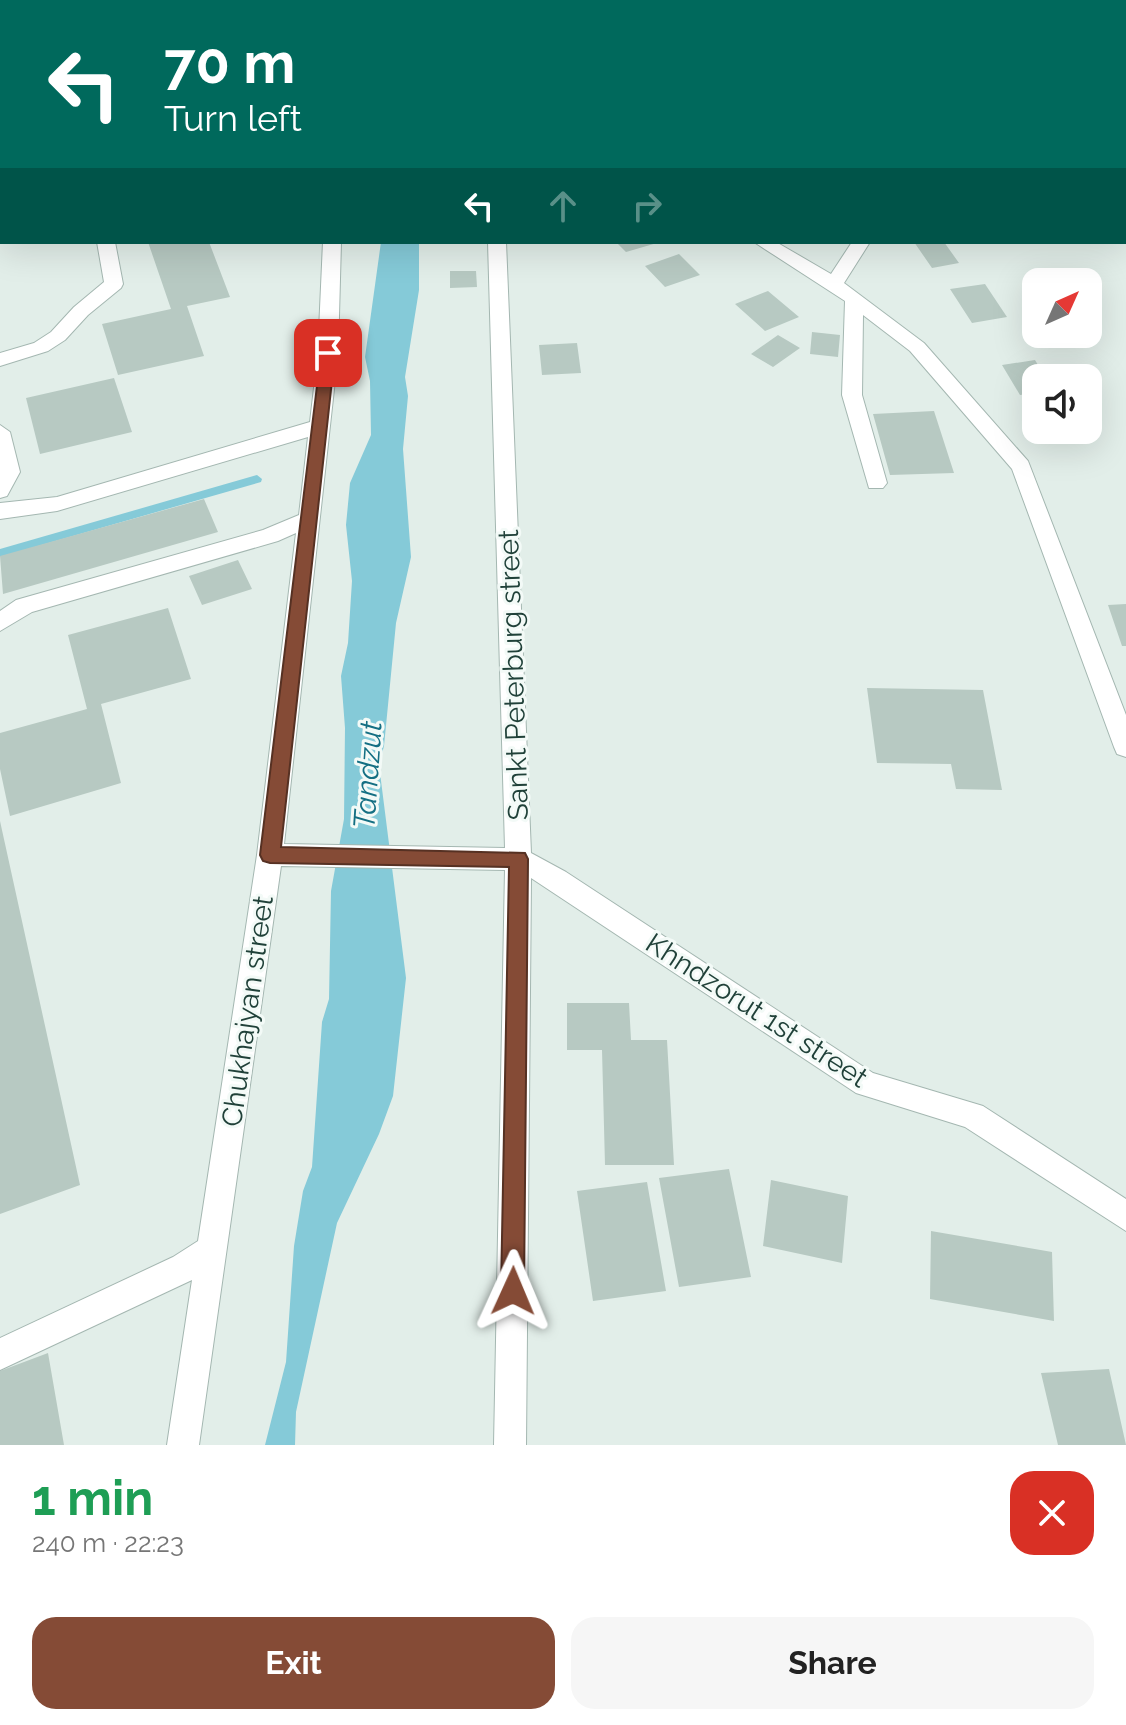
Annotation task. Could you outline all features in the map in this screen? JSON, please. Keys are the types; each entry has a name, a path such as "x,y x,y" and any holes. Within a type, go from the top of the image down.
{"street":[{"path":"0,360 41,347 58,336 81,311 114,284 106,244"},
{"name":"Chukhajyan street","path":"183,1445 270,855 328,353 332,244"},
{"name":"Sankt Peterburg street","path":"497,244 518,859 510,1445"},
{"path":"766,244 834,284 917,347 1021,466 1126,747"},
{"path":"834,284 860,244"},
{"path":"854,299 852,395 876,483"},
{"path":"0,511 57,504 320,426"},
{"path":"0,432 10,472 0,491"},
{"path":"0,622 24,606 270,536 309,519"},
{"path":"270,855 518,859"},
{"name":"Khndzorut 1st street","path":"518,859 557,880 866,1084 973,1116 1126,1216"},
{"path":"0,1354 84,1312 174,1273 212,1250"}],"water":[{"name":"Tandzut","path":"381,244 419,244 419,290 405,377 408,396 403,449 411,557 396,623 384,746 379,765 406,978 393,1096 379,1134 337,1223 296,1412 295,1445 265,1445 286,1362 294,1246 303,1191 312,1167 322,1022 329,999 331,891 344,819 345,728 341,676 348,643 352,581 346,525 350,483 371,435 370,381 365,357"}],"building":[{"path":"149,244 210,244 230,297 187,306 204,356 118,375 102,324 171,309"},
{"path":"618,244 654,244 626,252"},
{"path":"915,244 945,244 959,263 932,268"},
{"path":"679,254 700,275 665,287 645,266"},
{"path":"450,271 476,271 477,287 450,288"},
{"path":"985,284 1007,317 972,323 950,289"},
{"path":"768,291 799,317 765,331 735,304"},
{"path":"812,332 840,335 838,357 810,354"},
{"path":"778,335 800,348 773,367 751,354"},
{"path":"577,343 581,373 542,375 539,345"},
{"path":"1035,360 1037,364 1022,364 1022,395 1020,395 1002,365"},
{"path":"114,378 132,432 40,454 26,398"},
{"path":"934,411 954,473 890,475 873,414"},
{"path":"204,499 218,532 3,594 0,556"},
{"path":"238,560 252,589 202,605 189,576"},
{"path":"1126,604 1126,646 1122,646 1108,605"},
{"path":"168,608 191,679 101,704 121,783 10,816 0,769 0,733 87,709 68,635"},
{"path":"867,688 983,690 1002,790 956,789 951,764 877,763"},
{"path":"0,821 80,1185 0,1214"},
{"path":"567,1003 629,1003 631,1040 667,1040 674,1165 605,1165 602,1050 567,1050"},
{"path":"729,1169 751,1277 679,1287 659,1178"},
{"path":"771,1180 848,1196 842,1263 763,1246"},
{"path":"647,1182 666,1291 593,1301 577,1191"},
{"path":"931,1231 1052,1252 1054,1321 930,1299"},
{"path":"48,1353 64,1445 0,1445 0,1371"},
{"path":"1109,1369 1126,1445 1058,1445 1041,1373"}],"waterway":[{"path":"0,553 257,479"}],"route":[{"path":"328,353 270,855 518,859 513,1291"}]}
